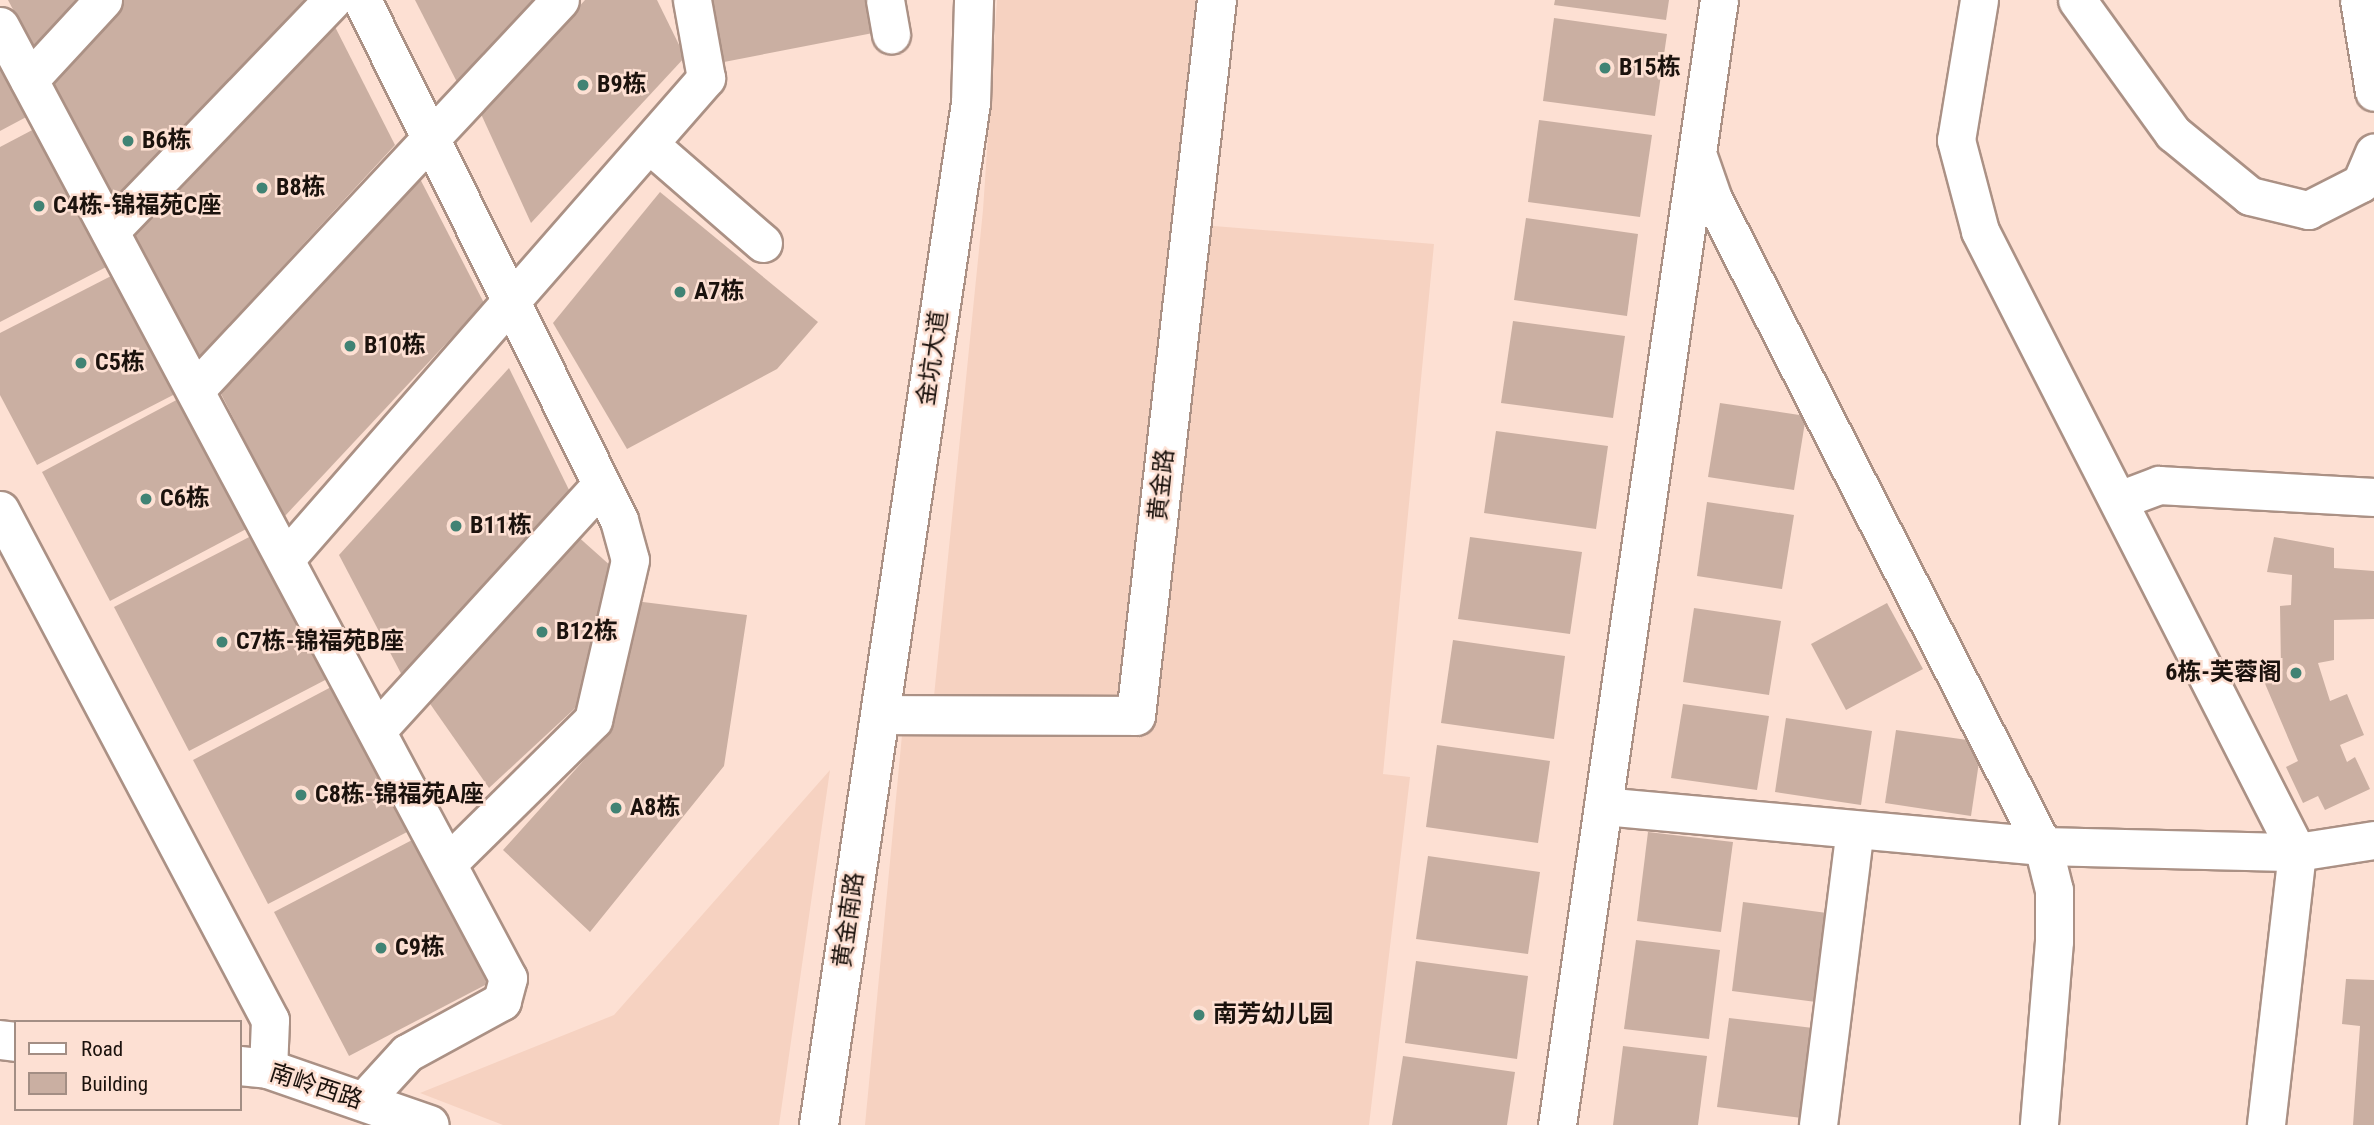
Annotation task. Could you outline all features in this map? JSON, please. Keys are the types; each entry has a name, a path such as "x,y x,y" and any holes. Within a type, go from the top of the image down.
{"street":[{"path":"29,80 103,0"},
{"path":"110,231 332,0"},
{"path":"362,0 601,485 630,560 593,720 449,862"},
{"path":"195,390 559,0"},
{"path":"286,558 706,78 692,0"},
{"name":"金坑大道","path":"880,715 971,103 974,0"},
{"name":"黄金路","path":"880,715 1136,716 1217,0"},
{"path":"1557,1125 1718,0"},
{"path":"1979,0 1956,140 1980,231 2297,852 2266,1125"},
{"path":"2077,0 2173,132 2250,196 2308,210 2361,183 2374,152"},
{"path":"2359,0 2374,93"},
{"path":"0,26 449,862 508,978 502,1002 407,1053 363,1101"},
{"path":"649,144 764,243"},
{"path":"1697,154 1713,199 2043,846 2054,890 2054,940 2039,1125"},
{"path":"378,729 601,485"},
{"path":"2119,500 2159,485 2374,497"},
{"path":"0,510 270,1020 254,1068"},
{"name":"黄金南路","path":"818,1125 880,715"},
{"path":"1603,806 2043,846 2297,852 2374,840"},
{"path":"1818,1125 1855,830"},
{"name":"南岭西路","path":"254,1068 363,1101 430,1125"}],"shaded area":[{"path":"997,0 1201,0 1177,223 1434,244 1383,774 1410,777 1369,1125 865,1125 902,735 930,736 983,210"},
{"path":"830,770 779,1125 503,1125 420,1093 614,1015"}],"building":[{"path":"8,0 93,0 39,59"},
{"name":"B6栋","path":"119,0 306,0 115,206 49,77"},
{"path":"415,0 540,0 460,88"},
{"name":"B9栋","path":"585,0 657,0 685,57 531,223 481,114"},
{"path":"712,0 867,0 873,33 724,62"},
{"path":"1555,0 1669,0 1666,20 1554,5"},
{"name":"B8栋","path":"328,13 395,145 197,359 130,230"},
{"name":"B15栋","path":"1554,18 1667,34 1655,116 1543,101"},
{"path":"0,55 30,115 0,131"},
{"path":"1539,120 1652,135 1640,217 1528,202"},
{"name":"C4栋-锦福苑C座","path":"38,127 110,265 0,322 0,147"},
{"name":"B10栋","path":"416,171 484,303 284,517 218,388"},
{"name":"A7栋","path":"660,192 818,322 777,369 627,449 553,323"},
{"path":"1526,218 1638,234 1627,316 1514,300"},
{"name":"C5栋","path":"115,274 177,393 37,465 0,395 0,333"},
{"path":"1513,321 1625,336 1613,418 1501,403"},
{"name":"B11栋","path":"509,368 573,498 406,683 339,555"},
{"name":"C6栋","path":"182,397 250,527 110,601 42,472"},
{"path":"1720,403 1806,416 1794,490 1708,477"},
{"path":"1496,431 1608,446 1596,529 1484,513"},
{"path":"1707,502 1794,515 1782,589 1697,576"},
{"name":"C7栋-锦福苑B座","path":"255,534 329,678 189,751 114,607"},
{"name":"B12栋","path":"575,534 612,567 585,699 489,788 426,698"},
{"path":"1470,537 1582,552 1570,634 1458,619"},
{"name":"6栋-芙蓉阁","path":"2274,537 2334,548 2334,568 2374,571 2374,619 2334,620 2334,660 2318,663 2330,701 2347,694 2364,735 2340,745 2347,762 2355,757 2370,789 2325,810 2318,796 2303,803 2286,767 2298,761 2263,679 2281,668 2280,606 2291,605 2292,575 2267,572"},
{"name":"A8栋","path":"635,601 747,615 724,766 590,932 503,850 611,730"},
{"path":"1887,603 1923,669 1846,710 1811,644"},
{"path":"1694,608 1781,621 1769,695 1683,682"},
{"path":"1453,640 1565,656 1554,739 1441,723"},
{"name":"C8栋-锦福苑A座","path":"333,686 409,831 268,904 193,760"},
{"path":"1683,704 1769,716 1757,790 1671,778"},
{"path":"1786,718 1872,731 1861,805 1775,792"},
{"path":"1896,730 1982,742 1971,816 1885,803"},
{"path":"1437,745 1550,761 1538,843 1426,827"},
{"path":"1648,832 1733,842 1721,932 1637,921"},
{"name":"C9栋","path":"414,839 489,983 349,1056 274,912"},
{"path":"1428,856 1540,872 1528,954 1416,939"},
{"path":"1743,902 1827,913 1816,1002 1732,991"},
{"path":"1636,940 1720,950 1709,1039 1624,1029"},
{"path":"1416,961 1528,976 1517,1059 1405,1043"},
{"path":"2346,979 2374,980 2374,1125 2353,1125 2360,1026 2342,1024"},
{"path":"1729,1018 1813,1028 1802,1118 1717,1107"},
{"path":"1623,1046 1707,1056 1698,1125 1613,1125"},
{"path":"1403,1056 1515,1072 1507,1125 1392,1125"}],"place":[{"name":"B15栋","path":"1605,68"},
{"name":"B9栋","path":"583,85"},
{"name":"B6栋","path":"128,141"},
{"name":"B8栋","path":"262,188"},
{"name":"C4栋-锦福苑C座","path":"39,206"},
{"name":"A7栋","path":"680,292"},
{"name":"B10栋","path":"350,346"},
{"name":"C5栋","path":"81,363"},
{"name":"C6栋","path":"146,499"},
{"name":"B11栋","path":"456,526"},
{"name":"B12栋","path":"542,632"},
{"name":"C7栋-锦福苑B座","path":"222,642"},
{"name":"6栋-芙蓉阁","path":"2296,673"},
{"name":"C8栋-锦福苑A座","path":"301,795"},
{"name":"A8栋","path":"616,808"},
{"name":"C9栋","path":"381,948"},
{"name":"南芳幼儿园","path":"1199,1015"}]}
